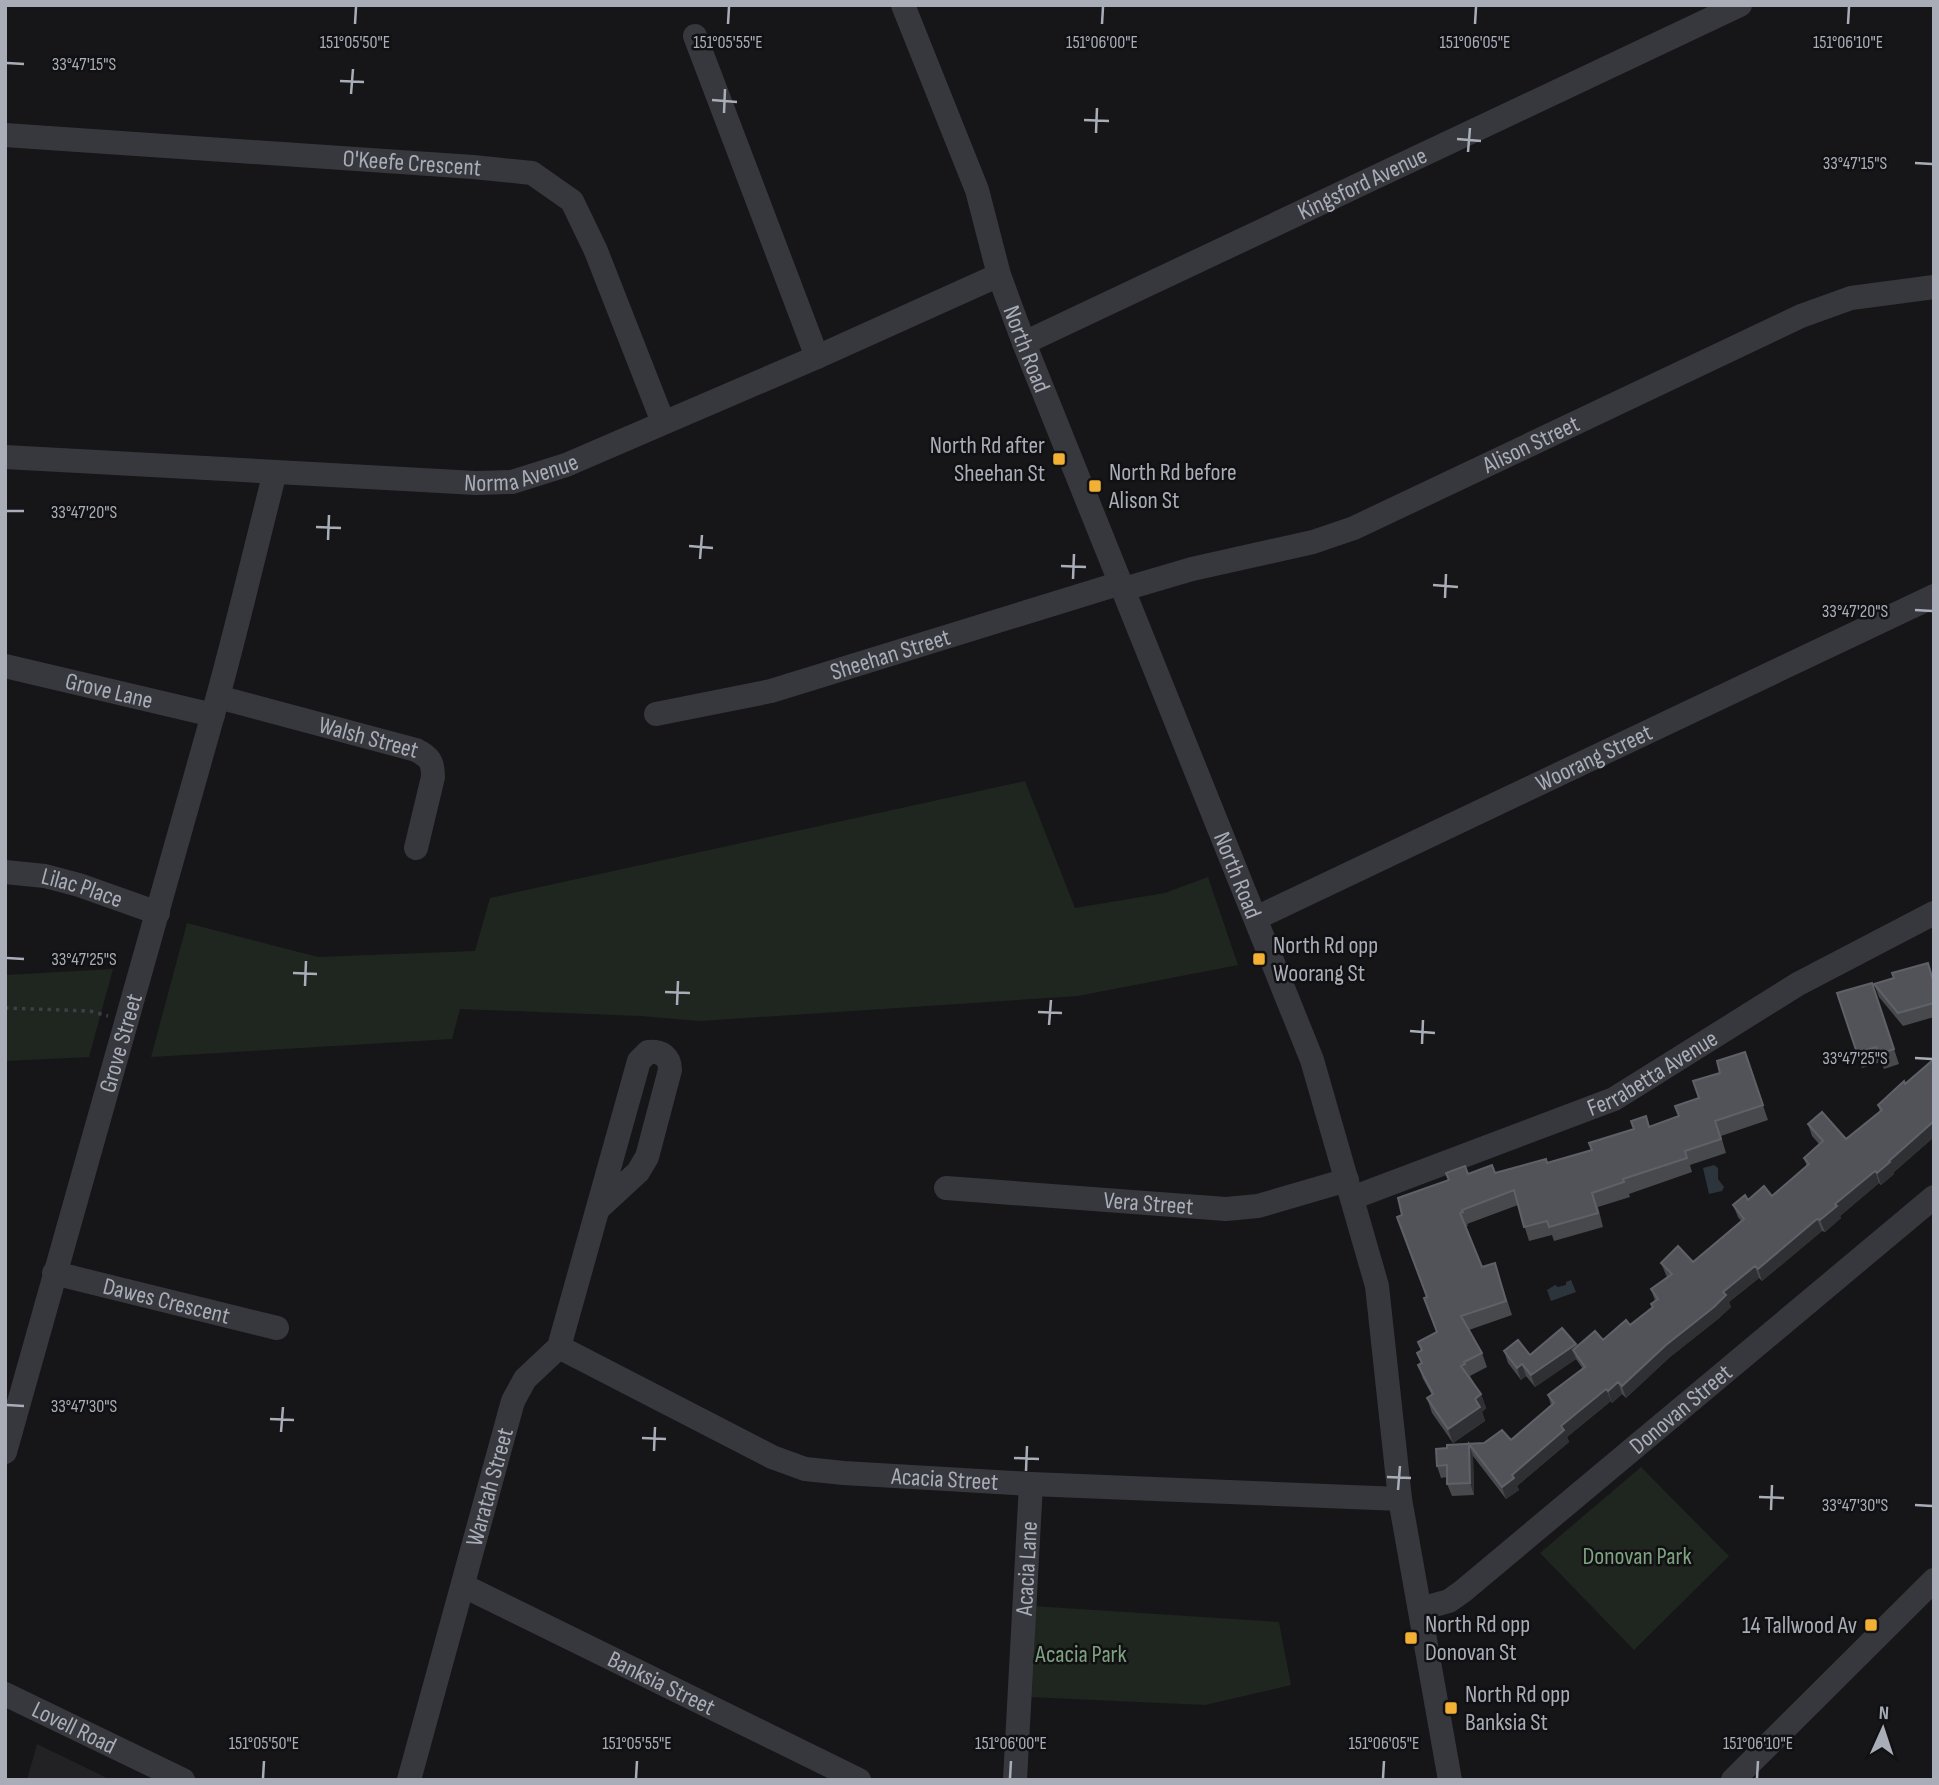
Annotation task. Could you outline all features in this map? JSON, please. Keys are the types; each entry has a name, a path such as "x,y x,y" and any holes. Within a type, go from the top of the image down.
{"street":[{"name":"North Road","path":"902,5 977,190 999,275 1024,343 1312,1060 1377,1286 1400,1499 1450,1780"},
{"name":"Kingsford Avenue","path":"1024,343 1740,5"},
{"path":"695,36 817,357"},
{"name":"O'Keefe Crescent","path":"5,135 532,173 572,201 596,251 663,422"},
{"name":"Norma Avenue","path":"5,457 476,483 512,482 566,465 999,275"},
{"name":"Alison Street","path":"1122,586 1312,542 1354,528 1801,316 1851,298 1934,287"},
{"name":"Grove Street","path":"5,1452 158,913 275,472"},
{"name":"Sheehan Street","path":"656,714 771,691 1122,586"},
{"name":"Woorang Street","path":"1256,918 1934,596"},
{"name":"Grove Lane","path":"5,666 215,706"},
{"name":"Walsh Street","path":"215,706 416,750 429,757 433,766 433,777 416,848"},
{"name":"Lilac Place","path":"5,872 45,876 79,885 158,913"},
{"name":"Ferrabetta Avenue","path":"1349,1189 1614,1099 1798,984 1934,913"},
{"path":"559,1347 639,1061 648,1052 657,1051 665,1055 670,1062 670,1070 647,1157 638,1172 598,1209"},
{"name":"Vera Street","path":"946,1188 1226,1209 1258,1206 1349,1189"},
{"name":"Donovan Street","path":"1419,1609 1449,1601 1463,1591 1934,1197"},
{"name":"Dawes Crescent","path":"54,1273 277,1328"},
{"name":"Acacia Street","path":"559,1347 772,1457 805,1469 1031,1484 1400,1499"},
{"name":"Waratah Street","path":"409,1780 513,1401 525,1379 559,1347"},
{"name":"Acacia Lane","path":"1015,1780 1031,1484"},
{"path":"1733,1780 1934,1580"},
{"name":"Banksia Street","path":"464,1586 859,1780"},
{"name":"Lovell Road","path":"5,1694 183,1780"}],"path":[{"path":"5,1008 90,1011 127,1021"}],"shaded area":[{"path":"1714,1165 1718,1168 1718,1179 1724,1187 1722,1191 1709,1194 1703,1168"},
{"path":"1571,1280 1576,1292 1551,1301 1547,1290 1555,1285 1566,1285 1566,1282"},
{"path":"37,1744 111,1780 27,1780"}],"green space":[{"path":"1025,781 1075,908 1165,893 1208,877 1238,965 1078,996 700,1021 460,1009 452,1039 151,1057 187,923 318,957 475,951 490,898"},
{"path":"113,969 89,1057 5,1061 5,975"},
{"name":"Donovan Park","path":"1641,1467 1729,1556 1634,1650 1540,1553"},
{"name":"Acacia Park","path":"1033,1606 1279,1622 1291,1685 1205,1705 1029,1697"}],"building":[{"path":"1928,963 1934,984 1934,1003 1898,1013 1874,984 1894,978 1892,973"},
{"path":"1872,983 1894,1049 1879,1054 1876,1047 1857,1053 1837,993"},
{"path":"1745,1052 1763,1105 1715,1121 1721,1139 1685,1151 1687,1158 1623,1179 1624,1182 1592,1193 1598,1213 1549,1227 1547,1221 1524,1227 1514,1190 1462,1210 1460,1213 1482,1267 1495,1263 1506,1301 1461,1316 1482,1353 1461,1366 1481,1394 1475,1399 1480,1407 1448,1429 1427,1398 1433,1394 1418,1365 1422,1363 1417,1353 1422,1350 1418,1342 1437,1332 1397,1217 1402,1215 1398,1198 1449,1180 1446,1173 1465,1166 1468,1174 1492,1165 1495,1173 1546,1159 1547,1163 1592,1150 1589,1143 1634,1129 1631,1121 1646,1116 1649,1127 1679,1116 1675,1106 1699,1098 1693,1081 1720,1073 1717,1061"},
{"path":"1934,1059 1934,1121 1890,1162 1877,1173 1875,1171 1835,1204 1837,1206 1820,1220 1817,1219 1758,1269 1755,1266 1723,1292 1726,1295 1714,1307 1666,1345 1622,1386 1618,1382 1608,1391 1606,1389 1561,1426 1564,1430 1502,1487 1469,1444 1470,1483 1447,1484 1447,1465 1437,1466 1436,1449 1447,1448 1447,1445 1484,1443 1502,1430 1511,1440 1554,1403 1548,1395 1585,1367 1573,1350 1595,1331 1603,1340 1626,1320 1630,1325 1653,1307 1651,1304 1658,1299 1651,1289 1672,1274 1661,1263 1678,1246 1693,1262 1744,1219 1733,1205 1745,1195 1748,1200 1764,1186 1772,1196 1809,1164 1804,1158 1823,1141 1808,1124 1822,1112 1846,1139 1882,1110 1878,1105 1904,1081 1905,1084"},
{"path":"1562,1328 1576,1344 1531,1375 1522,1364 1517,1368 1504,1351 1518,1340 1530,1355"}],"place":[{"name":"North Rd after Sheehan St","path":"1059,459"},
{"name":"North Rd before Alison St","path":"1095,486"},
{"name":"North Rd opp Woorang St","path":"1259,959"},
{"name":"14 Tallwood Av","path":"1871,1625"},
{"name":"North Rd opp Donovan St","path":"1411,1638"},
{"name":"North Rd opp Banksia St","path":"1451,1708"}]}
